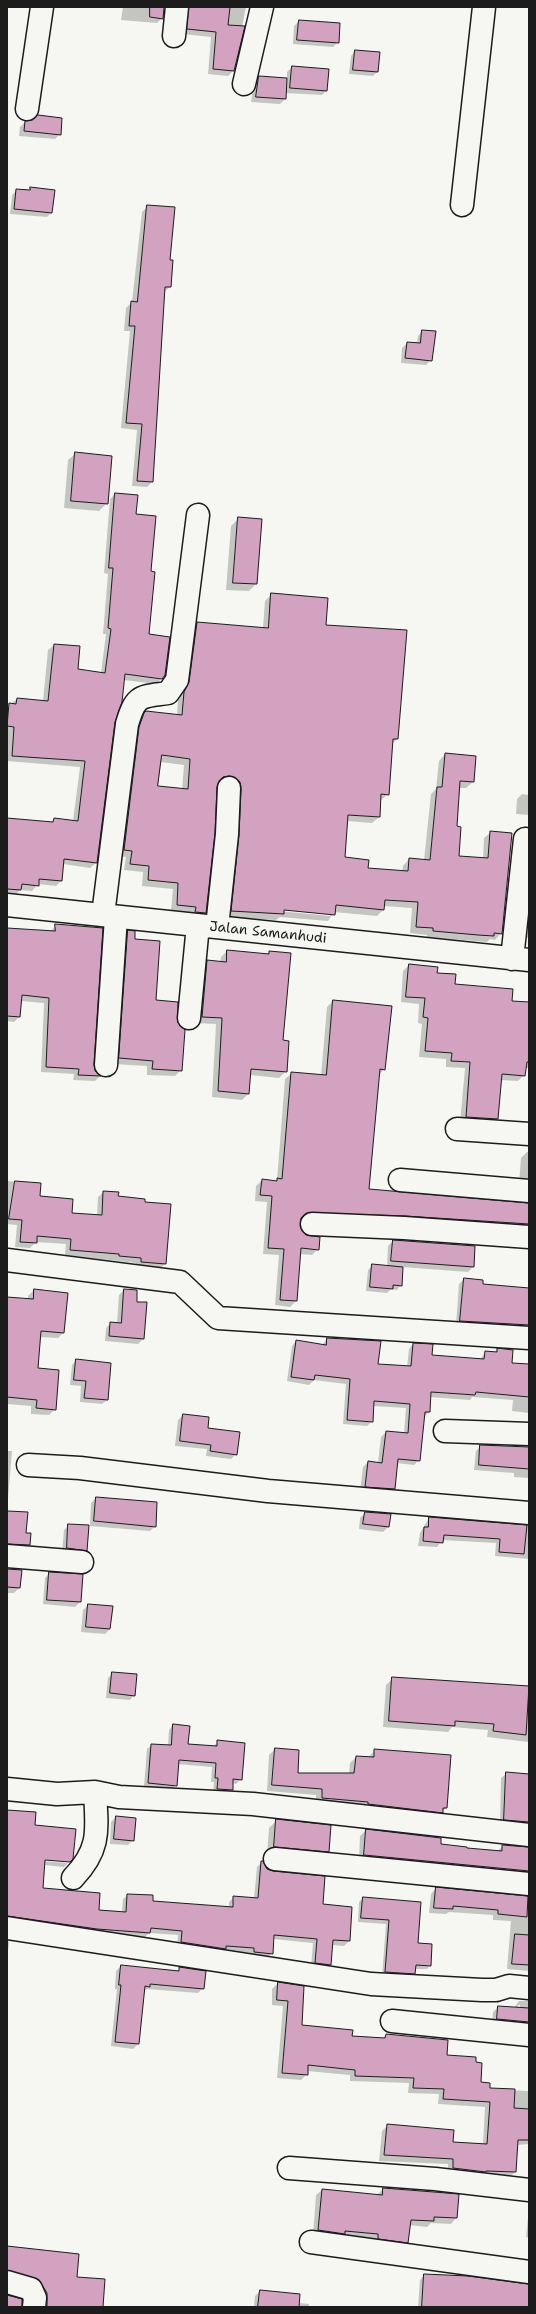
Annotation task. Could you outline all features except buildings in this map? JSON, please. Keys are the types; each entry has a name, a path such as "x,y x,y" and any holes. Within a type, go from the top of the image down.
{"street":[{"path":"27,109 42,7"},
{"path":"174,36 177,7"},
{"path":"244,84 262,7"},
{"path":"462,205 484,7"},
{"path":"106,1065 110,916 128,724 133,705 140,698 168,693 177,680 198,515"},
{"path":"189,1018 227,834 229,788"},
{"path":"521,960 525,839"},
{"name":"Jalan Samanhudi","path":"7,905 521,960"},
{"path":"457,1129 529,1134"},
{"path":"400,1180 529,1191"},
{"path":"312,1224 404,1228 529,1237"},
{"path":"7,1260 180,1282 218,1318 529,1338"},
{"path":"445,1431 529,1434"},
{"path":"28,1465 80,1468 268,1491 529,1513"},
{"path":"7,1556 82,1562"},
{"path":"7,1789 58,1794 95,1792 119,1797 253,1804 529,1835"},
{"path":"73,1878 87,1862 93,1850 97,1831 95,1792"},
{"path":"275,1859 529,1884"},
{"path":"7,1928 371,1984 482,1990 496,1990 509,1986 529,1988"},
{"path":"392,2021 529,2035"},
{"path":"289,2168 435,2179 529,2190"},
{"path":"311,2242 529,2272"},
{"path":"7,2282 31,2289 35,2298 34,2307"}]}
